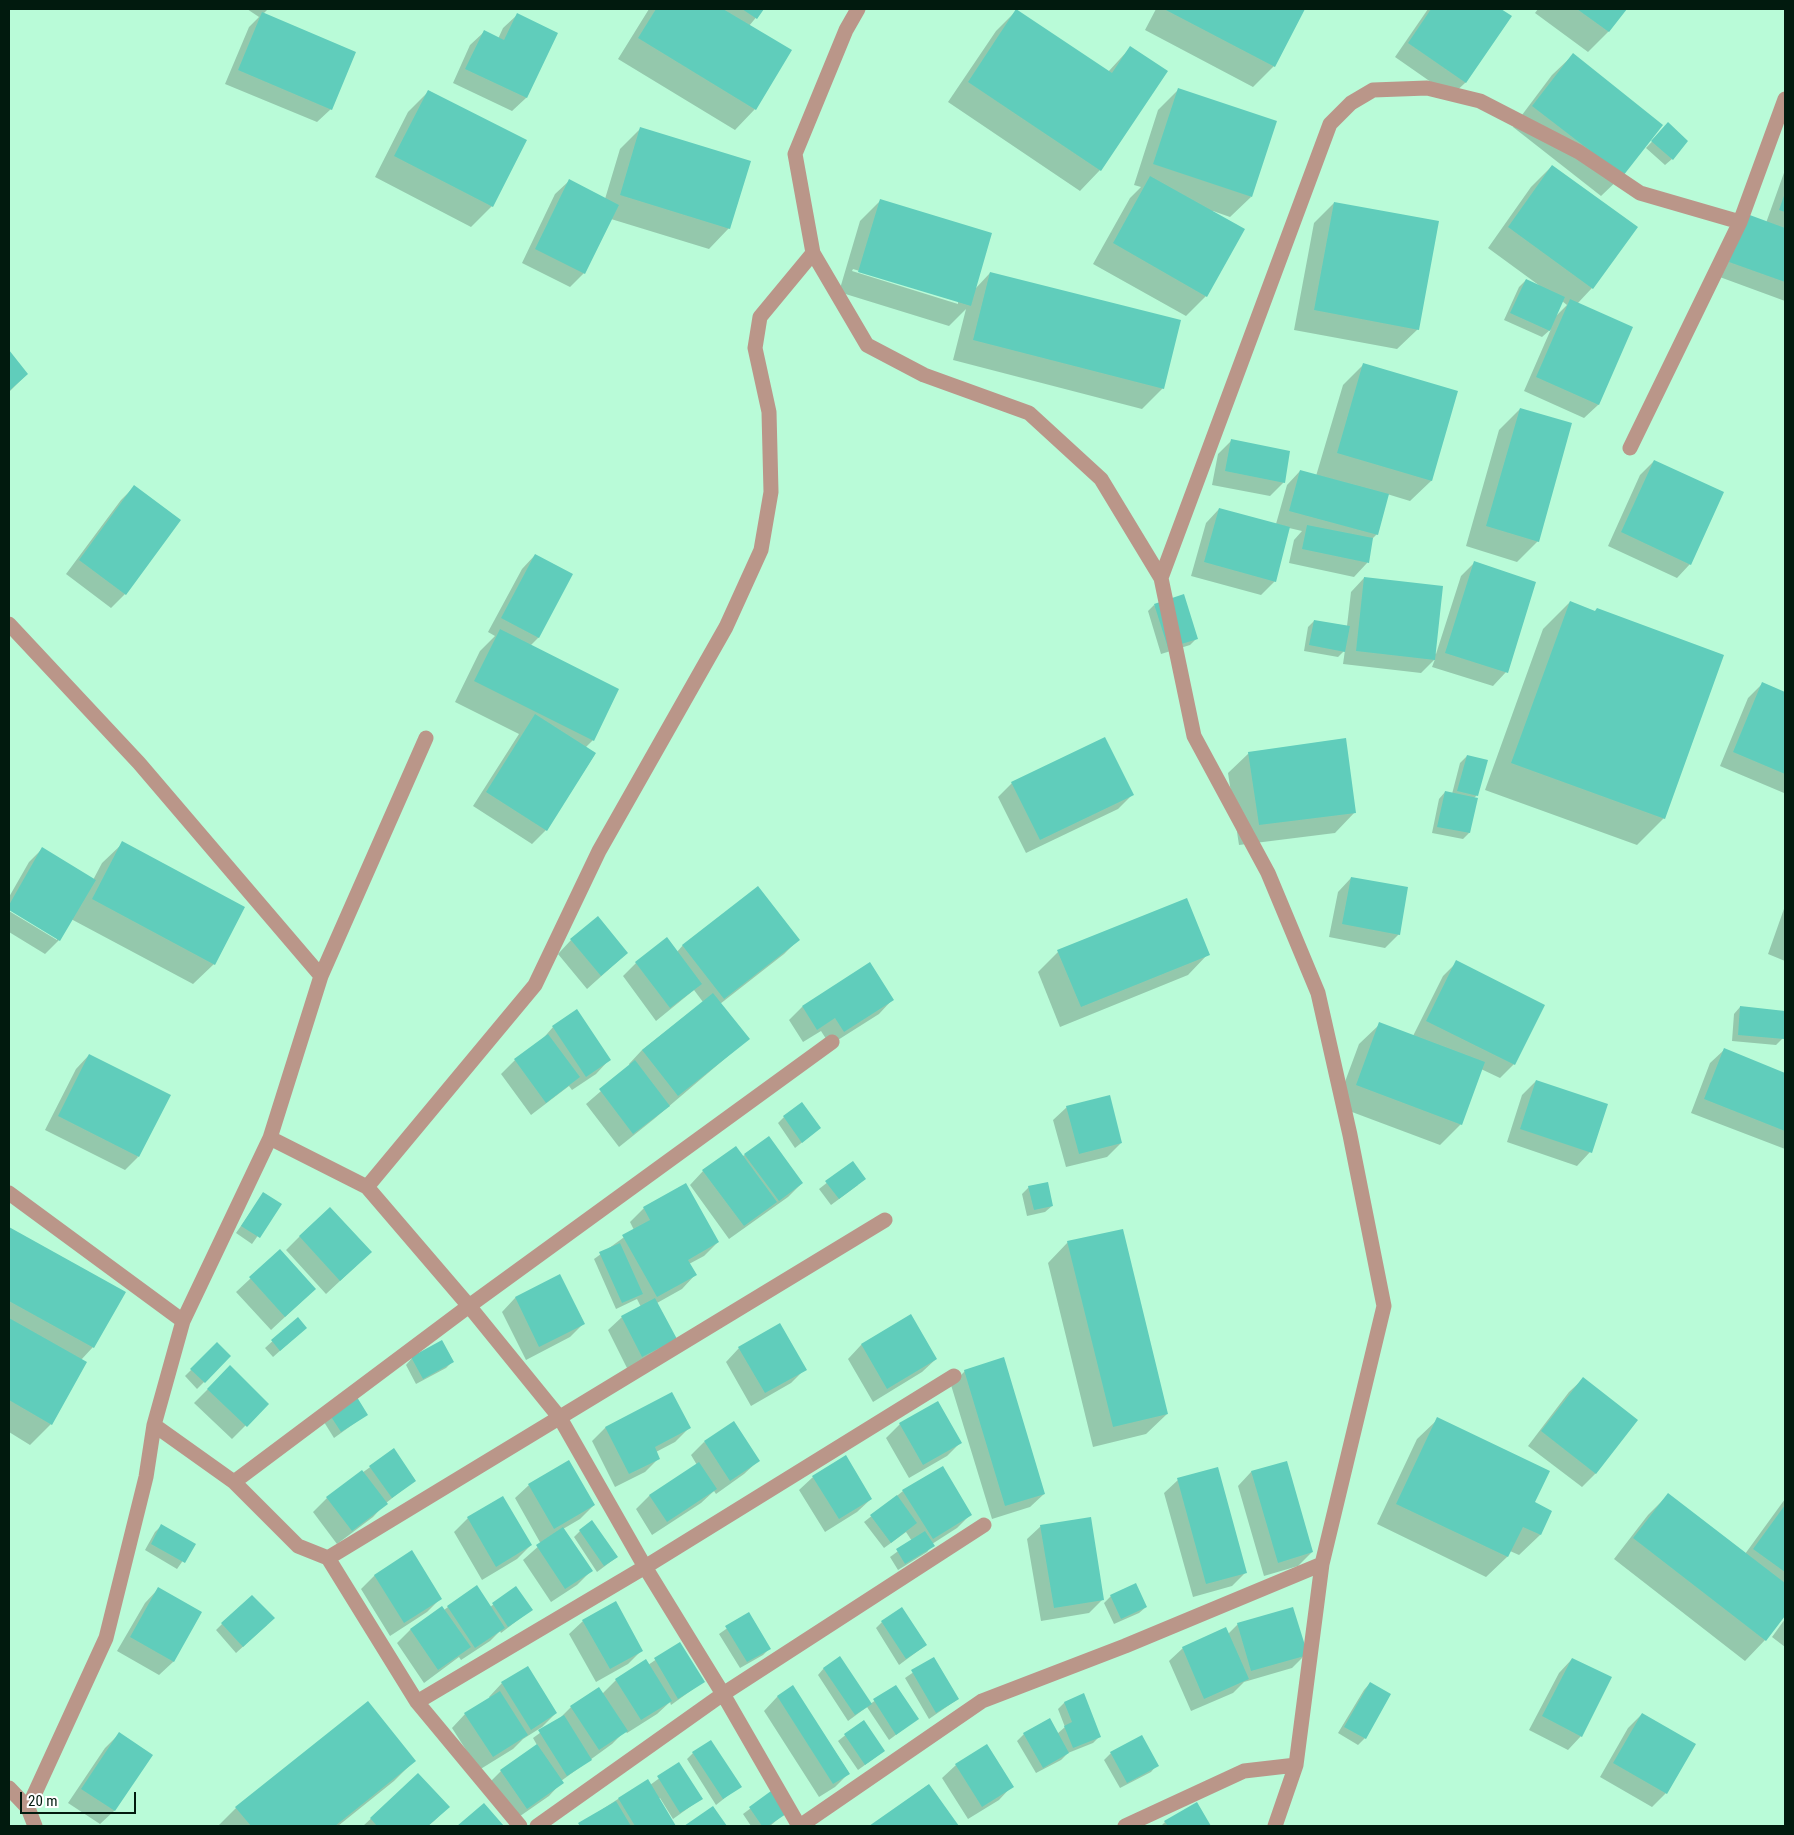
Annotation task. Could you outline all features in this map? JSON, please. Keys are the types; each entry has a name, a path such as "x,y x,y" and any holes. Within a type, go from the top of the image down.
{"street":[{"path":"858,9 846,30 794,154 813,253 867,345 924,375 1029,413 1101,479 1161,578 1194,736 1268,873 1318,993 1350,1135 1384,1306 1322,1564 1296,1765 1275,1826"},
{"path":"1161,578 1330,124 1351,103 1373,90 1426,88 1480,101 1579,152 1640,192 1740,222"},
{"path":"1630,448 1740,222 1785,100"},
{"path":"367,1187 536,986 599,851 726,627 761,550 771,492 769,412 755,348 760,317 813,253"},
{"path":"9,624 139,763 321,976"},
{"path":"28,1808 106,1638 146,1477 154,1424 183,1322 270,1138 321,976 426,738"},
{"path":"234,1482 469,1306 832,1042"},
{"path":"270,1138 367,1187 469,1306 560,1418 645,1567 723,1694 799,1826 982,1701 1125,1646 1322,1564"},
{"path":"9,1194 183,1322"},
{"path":"328,1558 885,1220"},
{"path":"416,1702 645,1567 954,1376"},
{"path":"154,1424 234,1482 298,1546 328,1558 416,1702 520,1826"},
{"path":"536,1826 723,1694 984,1525"},
{"path":"1125,1826 1244,1771 1296,1765"},
{"path":"9,1788 28,1808 35,1826"}],"building":[{"path":"656,9 723,9 792,50 756,110 638,38"},
{"path":"742,9 764,9 757,19"},
{"path":"1016,9 1112,73 1130,46 1168,71 1101,171 968,82"},
{"path":"1164,9 1305,9 1275,67"},
{"path":"1431,9 1501,9 1512,16 1466,83 1408,43"},
{"path":"1577,9 1627,9 1609,32"},
{"path":"262,12 356,52 332,110 238,70"},
{"path":"517,13 558,33 527,98 465,69 484,30 504,40"},
{"path":"1573,53 1663,125 1623,176 1532,106"},
{"path":"1178,88 1277,121 1252,197 1153,164"},
{"path":"428,90 527,140 493,207 394,156"},
{"path":"1668,122 1688,141 1673,160 1651,141"},
{"path":"640,127 751,161 730,229 620,195"},
{"path":"1552,165 1638,227 1593,289 1508,227"},
{"path":"1150,176 1245,229 1207,297 1113,243"},
{"path":"569,179 619,205 585,274 535,249"},
{"path":"1785,193 1785,212 1779,210"},
{"path":"880,199 992,233 971,306 858,272"},
{"path":"1334,202 1439,221 1419,330 1314,310"},
{"path":"1747,214 1785,228 1785,282 1729,262"},
{"path":"990,272 1181,320 1164,389 973,340"},
{"path":"1526,279 1565,297 1550,331 1510,313"},
{"path":"1570,299 1633,327 1599,405 1536,377"},
{"path":"9,350 28,374 9,391"},
{"path":"1363,363 1458,391 1432,481 1337,453"},
{"path":"1520,408 1572,423 1539,542 1486,526"},
{"path":"1231,439 1290,451 1285,483 1225,471"},
{"path":"1654,460 1724,492 1691,565 1621,532"},
{"path":"1300,470 1389,494 1378,535 1289,511"},
{"path":"134,485 181,520 126,595 79,560"},
{"path":"1219,508 1290,527 1276,582 1204,562"},
{"path":"1307,525 1373,538 1369,563 1302,549"},
{"path":"535,554 573,574 539,638 501,618"},
{"path":"1474,561 1536,582 1508,673 1445,653"},
{"path":"1364,577 1443,586 1435,660 1356,651"},
{"path":"1184,594 1198,639 1168,648 1154,604"},
{"path":"1570,601 1595,611 1597,608 1724,655 1665,819 1511,763"},
{"path":"1314,620 1350,626 1345,652 1309,645"},
{"path":"500,629 619,689 594,741 474,681"},
{"path":"1762,682 1785,692 1785,774 1733,752"},
{"path":"535,714 596,753 547,831 486,792"},
{"path":"1105,737 1134,795 1040,840 1011,782"},
{"path":"1346,738 1356,813 1259,825 1248,752"},
{"path":"1467,755 1488,760 1478,796 1457,791"},
{"path":"1445,791 1478,798 1470,833 1437,827"},
{"path":"122,841 245,907 215,965 92,899"},
{"path":"42,847 96,880 60,941 9,910 9,905"},
{"path":"1351,877 1408,887 1400,935 1342,924"},
{"path":"758,886 800,940 724,999 682,945"},
{"path":"1187,898 1210,955 1081,1007 1057,950"},
{"path":"598,916 628,953 601,976 570,939"},
{"path":"667,937 702,984 670,1008 635,962"},
{"path":"1456,960 1545,1005 1515,1065 1426,1021"},
{"path":"870,962 894,1000 844,1032 835,1018 817,1030 802,1006"},
{"path":"713,993 750,1039 678,1096 642,1050"},
{"path":"1740,1006 1785,1011 1784,1039 1738,1035"},
{"path":"577,1009 611,1060 586,1077 552,1026"},
{"path":"1379,1022 1485,1062 1462,1125 1356,1085"},
{"path":"548,1034 580,1077 546,1103 514,1059"},
{"path":"1724,1048 1785,1073 1785,1131 1704,1099"},
{"path":"89,1054 171,1095 139,1157 58,1116"},
{"path":"635,1060 670,1106 633,1134 599,1089"},
{"path":"1536,1080 1608,1104 1592,1153 1520,1129"},
{"path":"1110,1095 1122,1143 1079,1154 1066,1106"},
{"path":"802,1102 821,1128 802,1143 783,1116"},
{"path":"769,1136 803,1183 779,1201 744,1154"},
{"path":"736,1146 777,1202 744,1226 702,1170"},
{"path":"853,1161 866,1179 839,1199 825,1181"},
{"path":"1048,1182 1053,1206 1034,1210 1028,1186"},
{"path":"686,1183 719,1242 688,1260 697,1275 657,1297 622,1235 650,1220 643,1207"},
{"path":"263,1192 282,1204 260,1238 241,1226"},
{"path":"330,1207 372,1252 340,1281 299,1236"},
{"path":"9,1227 126,1292 94,1348 9,1301"},
{"path":"1123,1229 1168,1414 1113,1427 1067,1241"},
{"path":"620,1243 643,1294 622,1303 599,1252"},
{"path":"280,1249 316,1289 285,1317 249,1277"},
{"path":"560,1274 585,1324 539,1347 515,1297"},
{"path":"655,1298 677,1339 642,1357 621,1316"},
{"path":"911,1314 937,1359 887,1389 861,1344"},
{"path":"298,1317 307,1328 280,1351 271,1340"},
{"path":"9,1318 87,1362 52,1425 9,1400"},
{"path":"780,1323 807,1370 765,1393 738,1347"},
{"path":"442,1340 454,1362 423,1379 411,1357"},
{"path":"217,1342 231,1356 205,1383 190,1369"},
{"path":"1004,1357 1045,1494 1005,1506 964,1370"},
{"path":"230,1365 269,1404 247,1427 207,1389"},
{"path":"1583,1377 1638,1420 1596,1474 1541,1431"},
{"path":"352,1389 368,1415 341,1432 324,1406"},
{"path":"672,1392 691,1428 655,1447 660,1459 629,1474 605,1427"},
{"path":"938,1401 962,1443 923,1465 899,1423"},
{"path":"1437,1417 1550,1471 1535,1502 1552,1511 1541,1535 1523,1527 1508,1557 1396,1504"},
{"path":"734,1421 760,1461 730,1481 704,1441"},
{"path":"394,1448 416,1481 392,1498 369,1466"},
{"path":"846,1455 872,1499 839,1519 812,1476"},
{"path":"569,1460 595,1505 554,1529 528,1484"},
{"path":"1287,1461 1313,1552 1278,1563 1251,1471"},
{"path":"699,1462 717,1489 667,1522 649,1495"},
{"path":"943,1466 972,1515 933,1539 902,1490"},
{"path":"1218,1467 1247,1573 1206,1584 1177,1478"},
{"path":"362,1470 388,1504 352,1531 326,1497"},
{"path":"1668,1493 1785,1583 1785,1616 1766,1641 1633,1538"},
{"path":"897,1495 917,1523 891,1543 870,1515"},
{"path":"503,1496 532,1545 496,1567 467,1517"},
{"path":"1785,1505 1785,1572 1753,1549"},
{"path":"1091,1517 1104,1600 1054,1608 1040,1525"},
{"path":"592,1520 618,1557 604,1566 579,1530"},
{"path":"161,1524 196,1544 185,1563 151,1544"},
{"path":"563,1527 593,1571 565,1589 536,1545"},
{"path":"925,1531 935,1546 905,1564 896,1549"},
{"path":"412,1550 442,1599 404,1623 374,1575"},
{"path":"1136,1583 1147,1607 1121,1619 1110,1595"},
{"path":"477,1585 505,1628 475,1648 447,1606"},
{"path":"516,1586 533,1610 508,1627 492,1603"},
{"path":"158,1587 202,1612 174,1662 130,1637"},
{"path":"252,1595 275,1618 243,1647 221,1623"},
{"path":"616,1601 643,1651 610,1669 582,1620"},
{"path":"442,1606 471,1647 438,1670 410,1629"},
{"path":"902,1607 927,1645 906,1659 881,1621"},
{"path":"1293,1607 1308,1655 1251,1671 1237,1623"},
{"path":"749,1612 771,1649 747,1662 725,1626"},
{"path":"1226,1627 1249,1679 1204,1699 1182,1647"},
{"path":"680,1642 705,1682 678,1699 654,1658"},
{"path":"840,1656 872,1704 855,1715 823,1668"},
{"path":"934,1657 959,1699 936,1713 911,1670"},
{"path":"1572,1658 1612,1677 1582,1737 1542,1716"},
{"path":"646,1659 672,1701 641,1720 615,1679"},
{"path":"528,1666 557,1713 531,1730 501,1682"},
{"path":"1370,1682 1391,1694 1366,1739 1344,1727"},
{"path":"793,1685 850,1774 833,1784 777,1696"},
{"path":"896,1685 919,1719 896,1735 873,1699"},
{"path":"599,1687 628,1731 599,1750 570,1706"},
{"path":"500,1691 528,1735 493,1757 464,1713"},
{"path":"1084,1693 1101,1737 1073,1748 1064,1726 1072,1722 1064,1702"},
{"path":"368,1701 416,1761 335,1826 251,1826 235,1807"},
{"path":"1642,1713 1696,1744 1667,1794 1613,1763"},
{"path":"564,1715 592,1760 567,1776 538,1730"},
{"path":"1050,1718 1069,1753 1043,1768 1023,1733"},
{"path":"864,1720 885,1751 865,1765 844,1734"},
{"path":"119,1732 153,1755 115,1811 81,1789"},
{"path":"1142,1735 1159,1766 1127,1783 1110,1752"},
{"path":"711,1740 742,1787 723,1799 692,1752"},
{"path":"537,1744 564,1783 527,1809 500,1770"},
{"path":"987,1744 1014,1787 982,1807 955,1764"},
{"path":"679,1762 703,1799 680,1813 657,1776"},
{"path":"418,1773 450,1807 428,1826 377,1826 370,1818"},
{"path":"648,1779 676,1826 635,1826 618,1798"},
{"path":"929,1784 959,1826 869,1826"},
{"path":"771,1791 786,1814 768,1826 762,1826 749,1807"},
{"path":"616,1801 631,1826 580,1826 578,1823"},
{"path":"1197,1802 1211,1826 1168,1826 1164,1821"},
{"path":"484,1803 504,1826 457,1826"},
{"path":"713,1806 727,1826 684,1826"}]}
